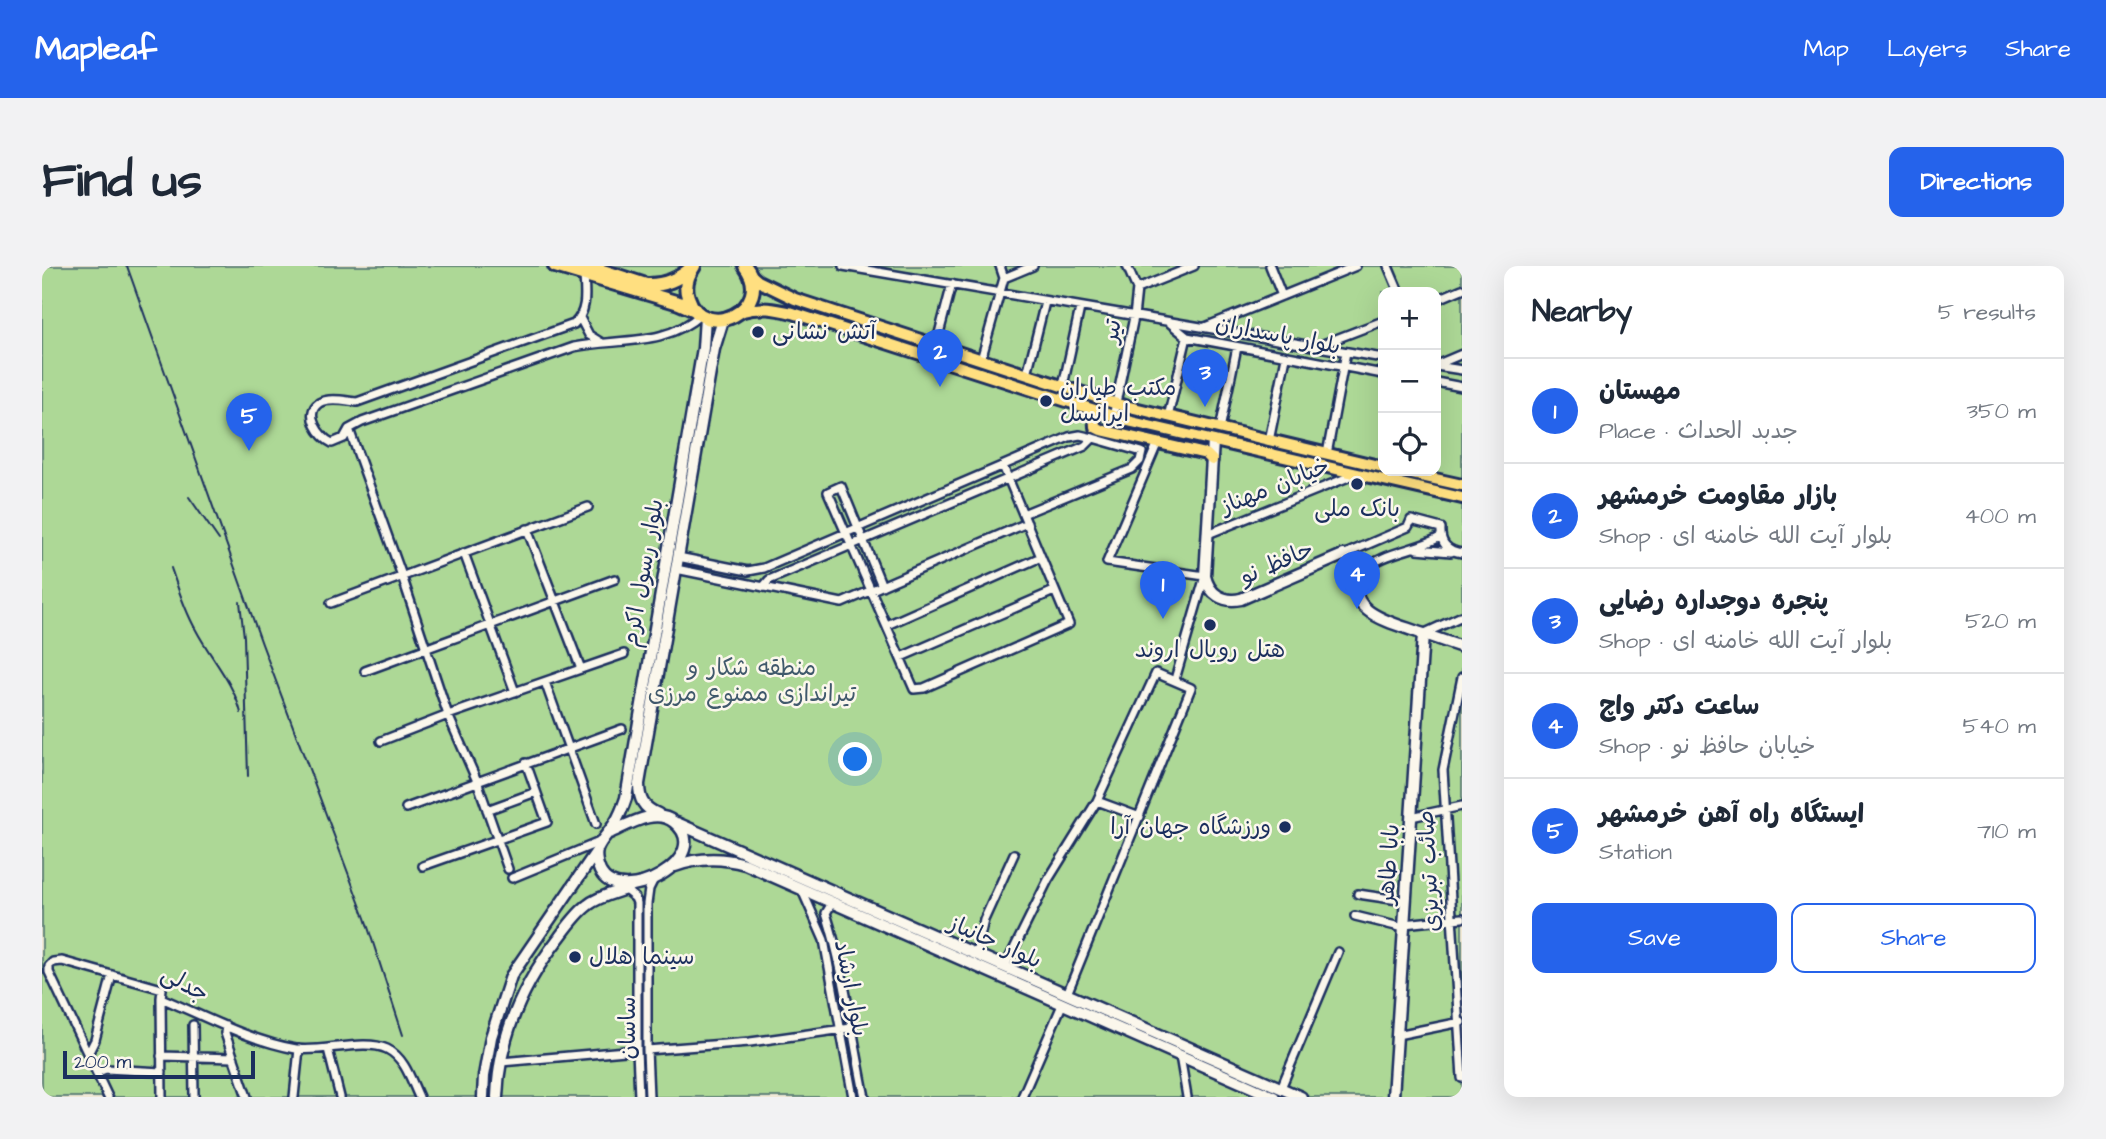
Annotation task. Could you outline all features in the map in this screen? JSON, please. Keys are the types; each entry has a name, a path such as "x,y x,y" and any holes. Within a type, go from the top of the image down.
{"highway":[{"path":"555,266 646,285 674,280 693,267"},
{"path":"693,267 688,275 687,294 700,314"},
{"path":"586,271 723,320 743,311 748,305 753,290 748,269"}],"main road":[{"path":"748,269 758,281 795,299 1117,404 1378,466"},
{"path":"743,311 770,308 793,313 1113,417 1356,474 1454,488"},
{"name":"بلوار رسول اکرم","path":"661,816 643,804 639,796 639,783 703,348 700,314"},
{"name":"بلوار رسول اکرم","path":"606,837 617,821 626,798 668,583 676,569 714,349 723,320"},
{"path":"1094,411 1095,427 1206,454 1212,460"},
{"name":"حافظ نو","path":"1213,441 1205,576 1217,597 1234,601 1343,555"},
{"path":"1415,476 1454,488 1462,498"},
{"path":"1343,555 1356,561 1362,572 1356,587 1360,602 1366,609 1384,620 1462,647"},
{"name":"بابا طاهر","path":"1393,1097 1423,634"},
{"path":"483,1097 484,1076 498,1008 511,976 606,837 652,816 661,816 674,822 680,828 685,845 681,860 675,866 636,885 590,902 541,961 525,987 513,1015 501,1062 497,1097"},
{"name":"بلوار جانباز","path":"674,822 1005,967 1065,1000 1255,1093 1274,1097"},
{"path":"597,851 599,869 610,882 618,886 636,885"},
{"name":"بلوار جانباز","path":"675,866 698,859 731,860 745,864 1301,1097"},
{"path":"556,910 572,922"}],"street":[{"name":"بلوار پاسداران","path":"849,266 1045,302 1378,357"},
{"path":"981,360 1004,278 1000,266"},
{"path":"1004,278 1033,266"},
{"name":"تیر","path":"1113,417 1134,317 1137,289 1127,266"},
{"path":"1137,289 1194,266"},
{"path":"1270,266 1282,296"},
{"path":"1205,327 1356,266"},
{"path":"1388,266 1397,287"},
{"path":"586,271 585,305 580,318 564,328 357,402 330,400 318,404 313,417 319,435 332,443 344,438 349,429 574,347 638,341 674,332 683,329 700,314"},
{"path":"936,345 952,284"},
{"path":"1441,298 1462,289"},
{"path":"1027,374 1045,302"},
{"path":"1063,386 1080,308"},
{"path":"580,318 589,335 602,343"},
{"name":"بلوار پاسداران","path":"1169,323 1187,337 1378,373"},
{"path":"1315,347 1378,323"},
{"path":"1168,417 1187,337"},
{"path":"1220,429 1237,347"},
{"path":"1327,454 1346,352"},
{"path":"1441,363 1462,354"},
{"path":"1269,441 1286,357"},
{"path":"1441,366 1462,370"},
{"path":"1441,383 1462,387"},
{"path":"349,429 448,715 477,781 508,869"},
{"path":"676,569 842,603 1132,470 1140,461 1142,452 1080,435 1069,437 764,568 748,571 678,557"},
{"path":"763,587 769,580 1085,446 1093,438"},
{"path":"1158,442 1107,562 1205,576 1176,676"},
{"path":"882,586 841,486 828,492 914,690 1069,624 1003,466"},
{"name":"خیابان مهناز","path":"1208,534 1356,474"},
{"path":"934,495 939,508"},
{"path":"331,603 589,507"},
{"path":"1343,555 1408,527 1411,520 1441,532 1451,552"},
{"path":"527,529 581,669"},
{"path":"1362,572 1378,560 1423,545 1441,532"},
{"path":"1410,549 1462,553"},
{"path":"464,553 515,692"},
{"path":"887,625 1041,557"},
{"path":"699,574 702,562"},
{"path":"764,568 769,580"},
{"path":"365,671 614,579"},
{"path":"901,657 1054,591"},
{"path":"1423,634 1462,616"},
{"path":"381,741 624,653"},
{"path":"1005,967 1048,880 1097,801 1156,673 1191,688 1065,1000 1022,1097"},
{"name":"صائب تبریزی","path":"1462,677 1459,706 1443,770 1462,1078"},
{"path":"545,681 596,824"},
{"path":"406,808 622,729"},
{"path":"424,866 547,822 526,763"},
{"path":"487,810 536,792"},
{"path":"1097,801 1140,817"},
{"path":"1411,817 1462,806"},
{"path":"512,878 606,837"},
{"path":"976,954 984,920 1014,854"},
{"name":"ساسان","path":"649,1097 647,904 649,889 655,876"},
{"name":"ساسان","path":"624,889 637,903 636,1050 639,1097"},
{"name":"بلوار ارشاد","path":"802,890 824,940 853,1097"},
{"path":"1358,894 1405,901"},
{"name":"بلوار ارشاد","path":"832,902 826,913 843,972 865,1097"},
{"path":"1355,916 1404,926 1462,918"},
{"path":"1281,1088 1338,952"},
{"name":"جدلی","path":"108,1097 49,972 52,962 62,961 162,989 161,998 274,1044 299,1049 384,1047 398,1056 418,1097"},
{"path":"89,1052 95,1040 112,975"},
{"path":"161,998 162,1097"},
{"path":"1396,1035 1460,1022"},
{"path":"193,1025 194,1097"},
{"path":"226,1026 225,1033 247,1097"},
{"path":"647,1050 851,1028"},
{"path":"294,1097 299,1049"},
{"path":"328,1049 340,1097"},
{"path":"501,1062 636,1050"},
{"path":"161,1056 234,1058"},
{"path":"1180,1056 1187,1097"},
{"path":"97,1072 106,1069 162,1072"}],"green space":[{"name":"منطقه شکار و تیراندازی ممنوع مرزی","path":"42,266 1462,266 1462,1097 42,1097"}],"railway":[{"path":"127,266 262,644 365,918 403,1035"},
{"path":"189,497 219,540"},
{"path":"171,568 188,615 227,681 241,713"},
{"path":"240,602 244,637 248,776"}],"place":[{"name":"آتش نشانی","path":"758,332"},
{"name":"بازار مقاومت خرمشهر","path":"940,387"},
{"name":"مكتب طياران ايرانسل","path":"1046,401"},
{"name":"پنجره دوجداره رضایی","path":"1205,407"},
{"name":"ایستگاه راه آهن خرمشهر","path":"249,451"},
{"name":"بانک ملی","path":"1357,484"},
{"name":"ساعت دکتر واچ","path":"1357,609"},
{"name":"مهستان","path":"1163,619"},
{"name":"هتل رویال اروند","path":"1210,625"},
{"name":"ورزشگاه جهان آرا","path":"1285,827"},
{"name":"سینما هلال","path":"575,957"}]}
